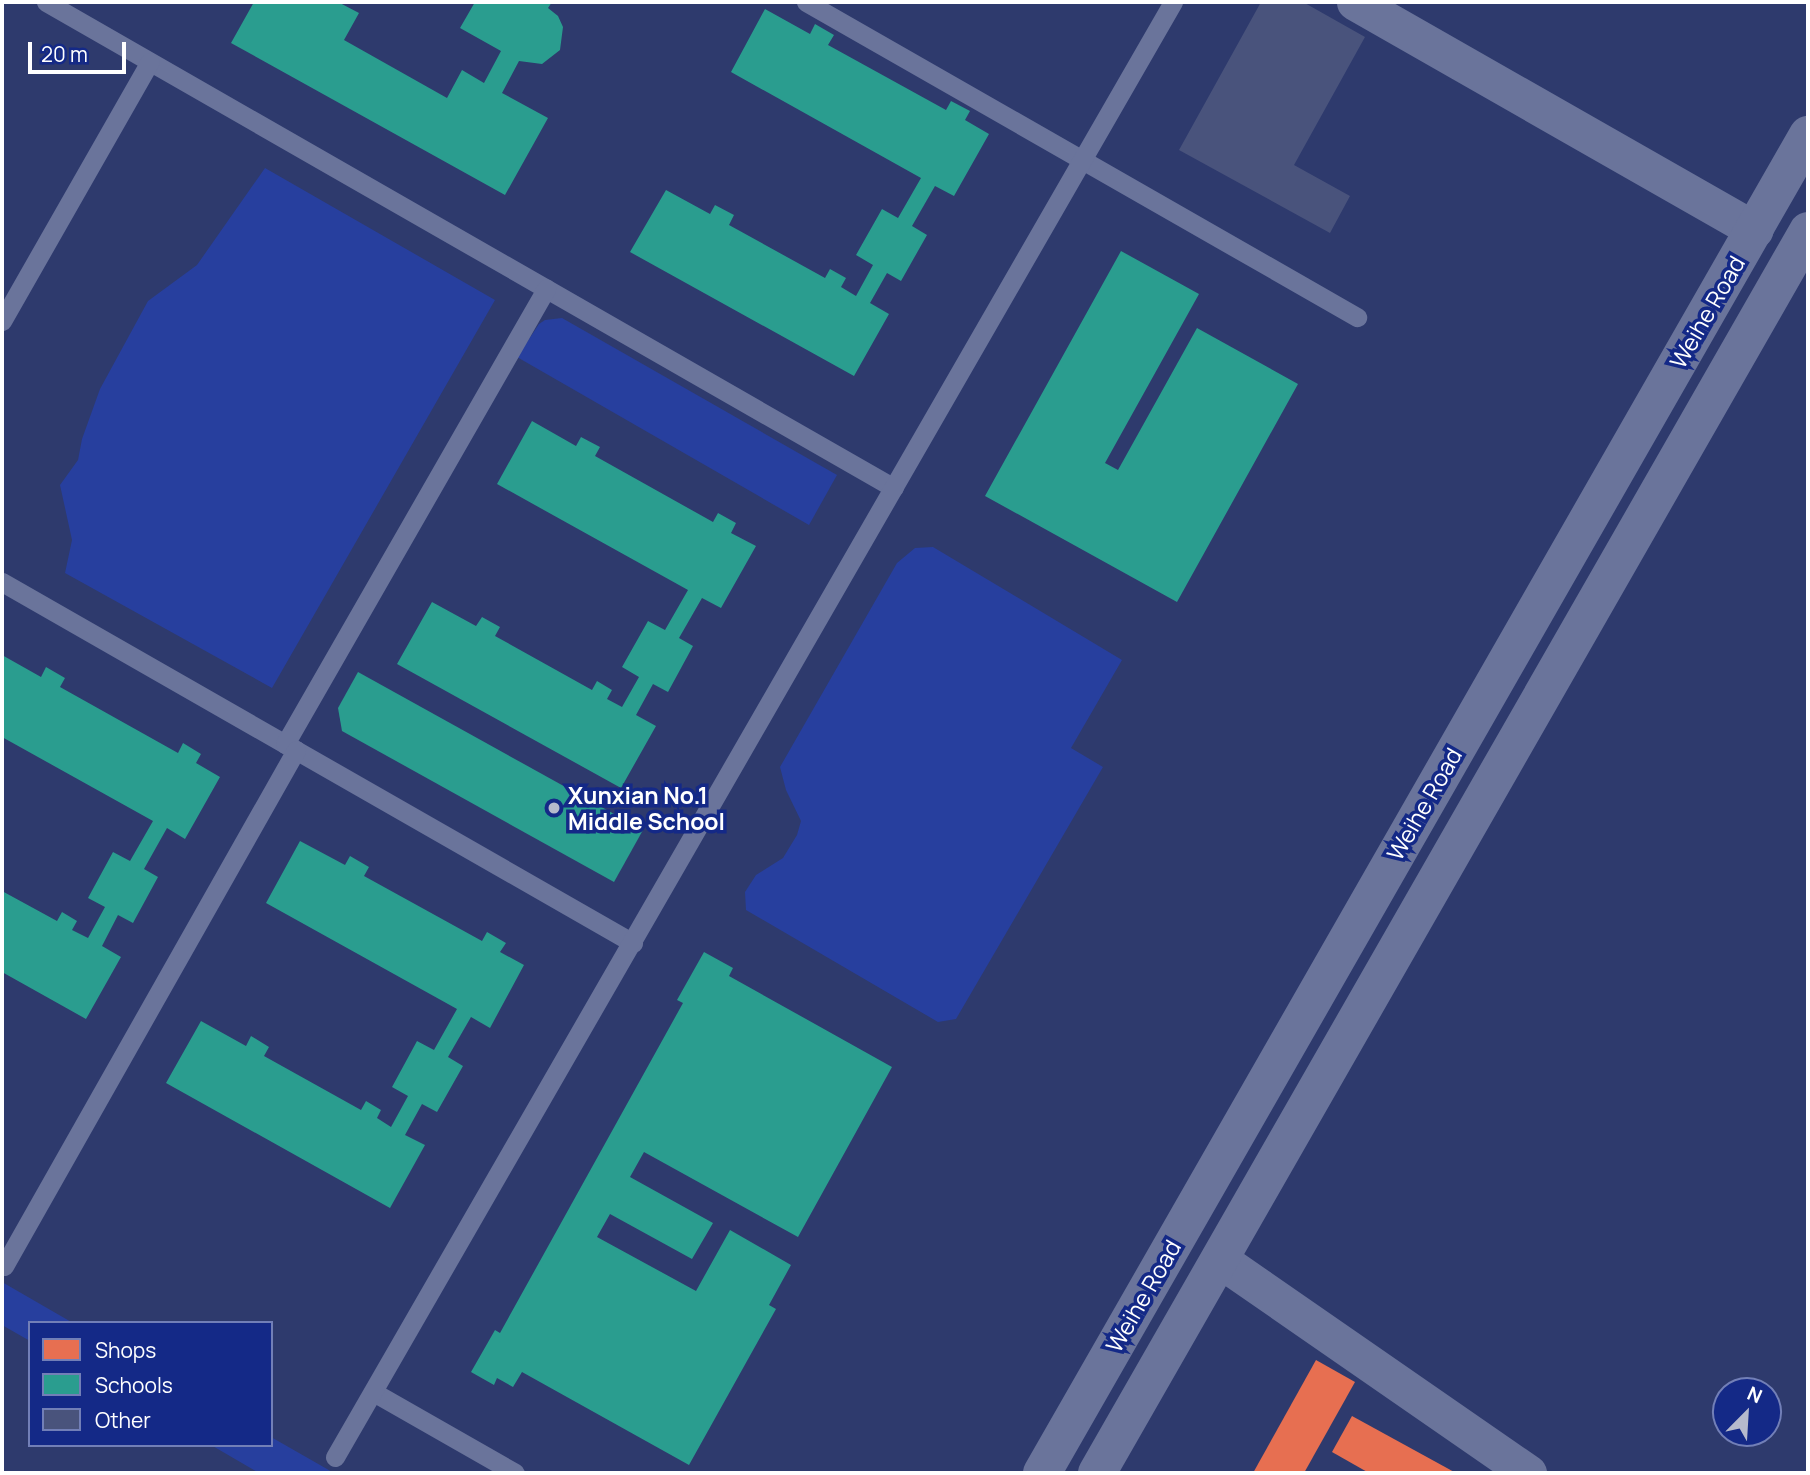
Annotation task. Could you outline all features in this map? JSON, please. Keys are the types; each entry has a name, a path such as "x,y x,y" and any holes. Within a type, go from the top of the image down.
{"street":[{"path":"1355,2 1754,230"},
{"name":"Weihe Road","path":"1042,1473 1808,135"},
{"name":"Weihe Road","path":"1097,1473 1808,231"},
{"path":"1219,1259 1528,1473"}],"lane":[{"path":"46,2 894,488"},
{"path":"806,2 1357,317"},
{"path":"335,1457 1173,2"},
{"path":"2,321 150,62"},
{"path":"4,1266 546,289"},
{"path":"2,582 633,943"},
{"path":"374,1393 515,1473"}],"shaded area":[{"path":"265,168 495,300 272,688 65,573 72,540 60,485 78,460 82,439 100,389 148,301 197,265"},
{"path":"562,318 837,475 809,525 517,357 539,324 545,320"},
{"path":"933,547 1122,660 1071,748 1103,767 956,1019 938,1022 746,910 745,892 756,875 783,858 797,835 801,821 786,790 780,767 897,563 915,548"},
{"path":"2,1282 70,1321 28,1321 28,1340 2,1325"},
{"path":"273,1438 334,1473 259,1473 214,1447 273,1447"}],"building: Shops":[{"path":"1316,1360 1355,1382 1304,1473 1253,1473"},
{"path":"1352,1416 1456,1473 1369,1473 1332,1452"}],"building: Schools":[{"path":"254,2 338,2 359,13 344,40 447,98 462,70 484,83 501,51 460,28 475,2 552,2 548,8 558,16 563,27 560,50 542,64 519,61 502,93 548,118 505,195 231,43"},
{"path":"765,9 810,34 815,24 834,35 828,45 946,110 951,101 970,111 965,120 989,134 954,196 935,186 912,226 927,235 901,281 887,273 870,303 889,314 854,376 630,252 666,190 710,214 715,205 734,215 729,225 825,278 830,269 846,278 841,287 856,296 873,265 856,255 882,209 898,218 921,178 731,72"},
{"path":"1121,251 1199,294 1105,463 1118,470 1197,328 1298,384 1177,602 985,496"},
{"path":"532,421 576,446 581,437 600,447 595,456 713,522 718,513 736,523 731,533 756,546 721,608 702,598 679,638 693,646 668,692 653,684 636,715 656,726 621,788 397,664 432,602 476,626 482,617 500,627 495,636 592,690 597,681 612,690 607,699 622,707 639,677 622,667 648,621 665,630 688,590 497,484"},
{"path":"2,655 41,677 46,667 65,678 60,687 178,753 183,743 201,754 196,763 220,777 185,839 167,828 144,869 158,877 133,923 118,915 102,946 121,957 86,1019 2,972 2,891 57,921 62,912 77,921 72,930 88,938 105,907 88,898 113,852 130,861 153,821 2,737"},
{"path":"358,672 643,830 614,882 342,731 338,708"},
{"path":"300,841 345,865 350,856 369,867 364,876 482,941 487,932 506,943 500,952 524,965 490,1028 471,1017 448,1057 463,1066 437,1112 422,1104 405,1135 425,1145 390,1208 166,1083 201,1021 246,1046 251,1036 269,1047 264,1056 361,1110 366,1101 381,1110 377,1118 391,1127 408,1096 392,1087 417,1041 434,1050 457,1009 266,903"},
{"path":"704,952 733,968 729,976 892,1067 798,1237 644,1152 630,1177 713,1223 692,1259 610,1214 597,1237 696,1291 730,1230 791,1265 769,1305 776,1309 689,1465 522,1372 513,1387 497,1378 494,1385 471,1372 495,1330 500,1333 683,1003 677,1000"}],"building: Other":[{"path":"1261,2 1303,2 1365,37 1294,165 1350,196 1330,233 1179,150"}],"place":[{"name":"Xunxian No.1 Middle School","path":"554,808"}]}
